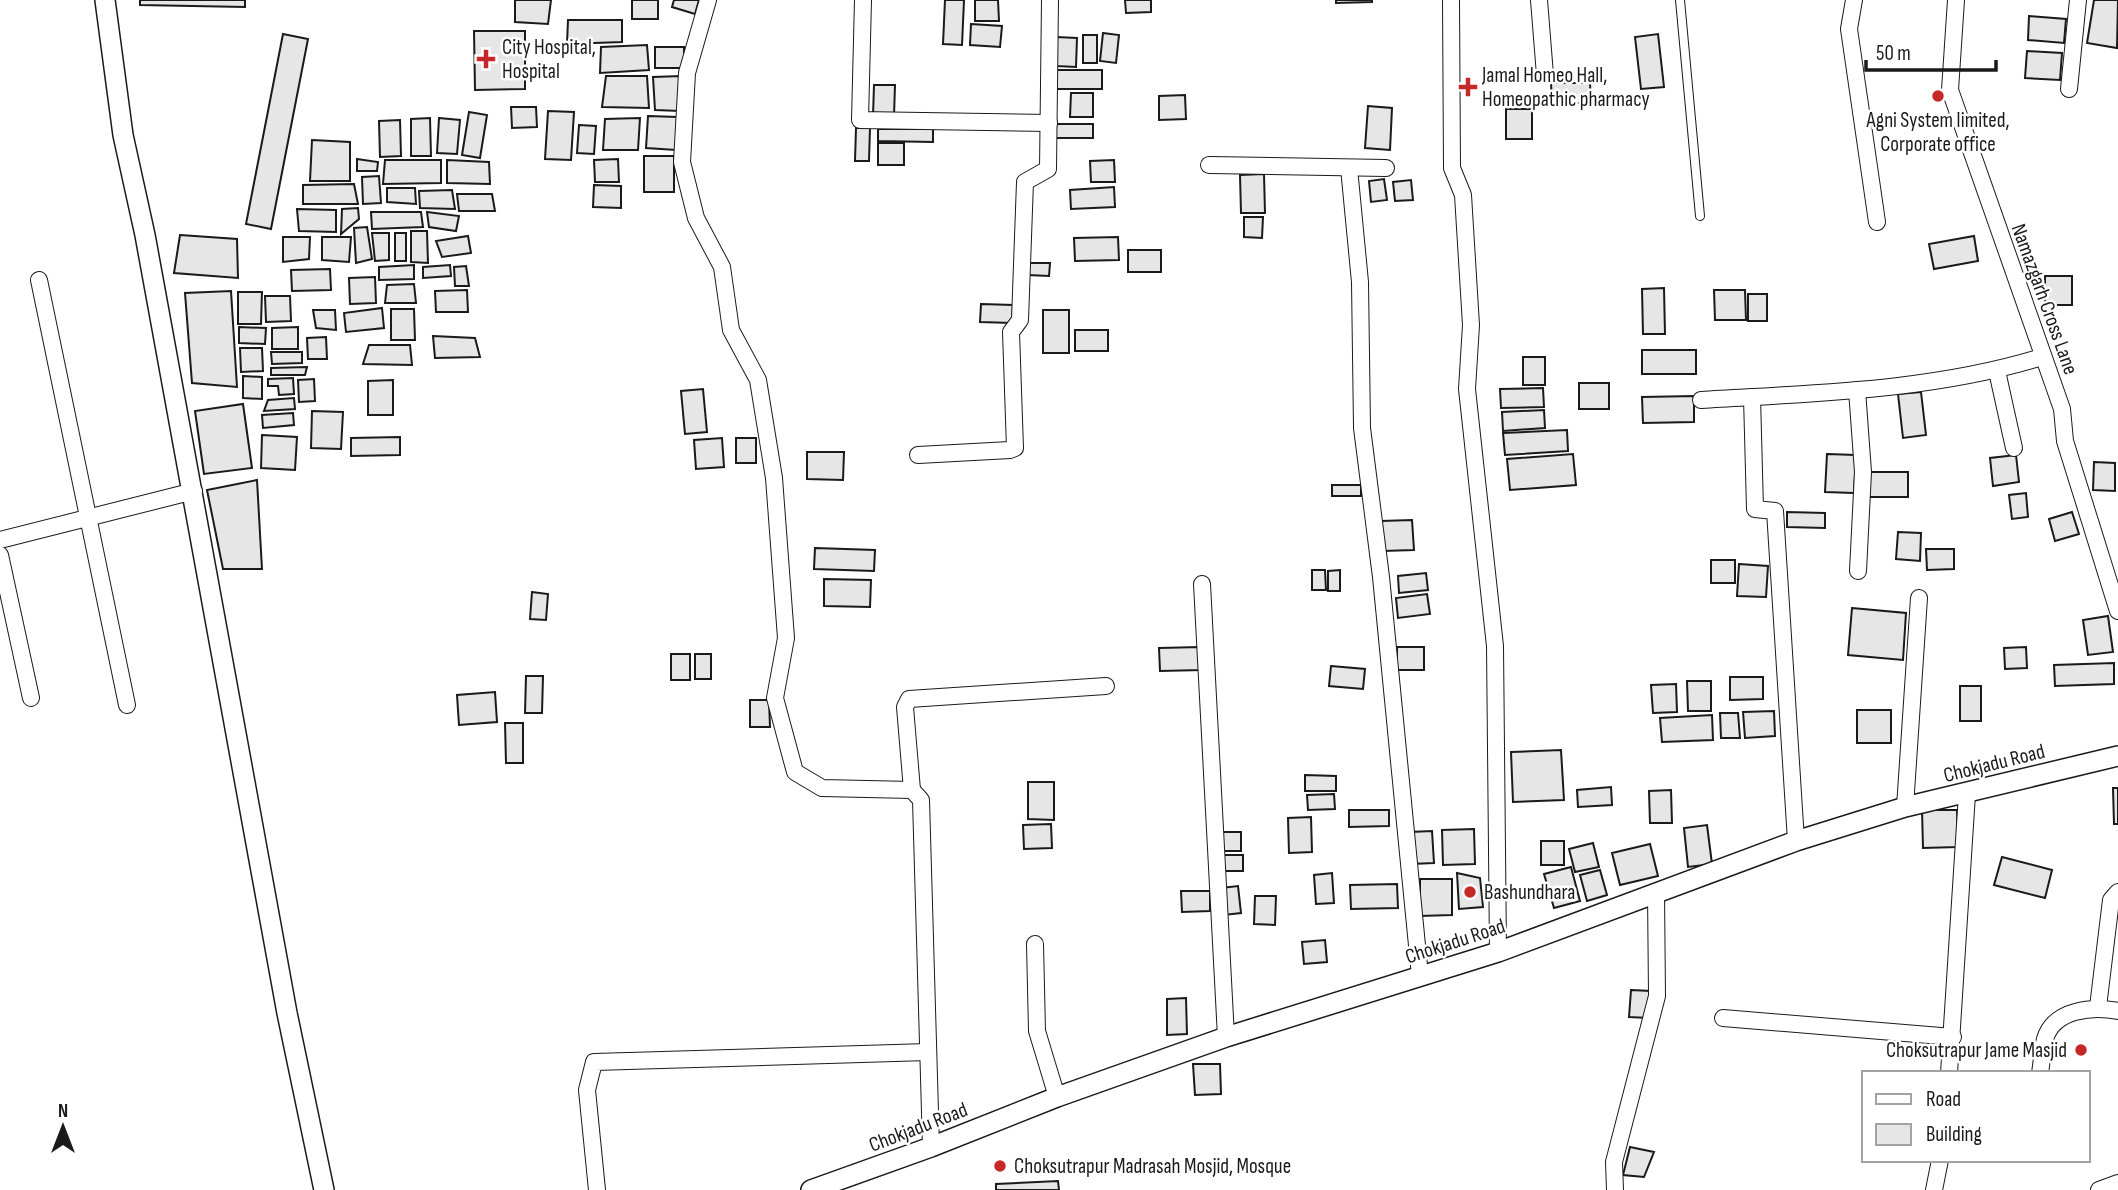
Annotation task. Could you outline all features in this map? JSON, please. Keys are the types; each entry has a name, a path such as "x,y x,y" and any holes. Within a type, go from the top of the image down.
{"street":[{"path":"105,0 123,135 194,491 287,1013 324,1190"},
{"path":"708,0 687,73 682,162 696,218 722,267 731,330 758,380 774,478 786,638 775,698 795,772 822,788 912,790"},
{"path":"863,0 860,120 1049,123"},
{"path":"918,455 1010,450 1014,447 1011,332 1020,320 1025,182 1048,169 1050,0"},
{"path":"1451,0 1452,168 1463,194 1471,325 1467,389 1495,646 1498,952"},
{"path":"1539,0 1545,75"},
{"path":"1854,0 1850,41 1877,222"},
{"name":"Namazgarh Cross Lane","path":"1956,0 1950,90 2062,410 2065,441 2118,611"},
{"path":"2069,89 2078,0"},
{"path":"1209,165 1386,168"},
{"path":"1349,168 1360,282 1362,428 1381,577 1420,976"},
{"path":"39,280 86,519 127,705"},
{"path":"1701,400 1857,390 1997,370 2042,356"},
{"path":"1997,370 2014,448"},
{"path":"1857,390 1863,472 1858,571"},
{"path":"1752,397 1755,509 1774,510 1796,841"},
{"path":"0,540 194,491"},
{"path":"0,555 31,698"},
{"path":"1202,583 1226,1037"},
{"path":"1905,807 1919,598"},
{"path":"931,1147 923,817 921,800 912,790 905,707 909,699 1106,686"},
{"name":"Chokjadu Road","path":"811,1190 931,1147 1057,1097 1226,1037 1498,952 1796,841 1905,807 2118,756"},
{"path":"1949,1071 1967,794"},
{"path":"1615,1190 1614,1162 1657,996 1656,892"},
{"path":"2098,1007 2111,900 2118,892"},
{"path":"1035,944 1037,1031 1057,1097"},
{"path":"2040,1071 2046,1037 2053,1025 2065,1016 2098,1007 2118,1011"},
{"path":"1723,1018 1953,1037"},
{"path":"597,1190 587,1090 594,1062 928,1052"},
{"path":"1934,1190 1940,1162"},
{"path":"2099,1190 2118,1183"}],"lane":[{"path":"1680,0 1700,216"}],"building":[{"path":"140,0 245,0 245,7 140,5"},
{"path":"515,0 551,0 548,24 515,22"},
{"path":"632,0 658,0 658,19 632,19"},
{"path":"674,0 699,0 695,14 672,7"},
{"path":"945,0 964,0 962,45 943,44"},
{"path":"975,0 998,0 999,21 975,21"},
{"path":"1125,0 1151,0 1151,12 1126,13"},
{"path":"1336,0 1372,0 1372,2 1336,3"},
{"path":"2094,0 2118,0 2117,48 2087,43"},
{"path":"2029,16 2066,19 2064,43 2028,40"},
{"path":"568,20 622,20 622,42 567,44"},
{"path":"971,24 1002,26 1000,47 970,45"},
{"path":"474,31 525,31 525,89 475,90"},
{"path":"1103,33 1119,35 1116,63 1100,61"},
{"path":"283,34 308,39 271,229 246,224"},
{"path":"1658,34 1664,87 1641,89 1635,37"},
{"path":"1083,35 1097,35 1097,63 1083,63"},
{"path":"1056,37 1077,38 1076,67 1056,66"},
{"path":"647,45 649,70 600,73 601,47"},
{"path":"655,47 684,47 684,68 655,68"},
{"path":"2027,51 2062,53 2060,80 2025,78"},
{"path":"1054,70 1102,70 1102,89 1054,89"},
{"path":"606,76 647,76 649,108 602,107"},
{"path":"681,76 680,111 655,110 653,77"},
{"path":"1551,83 1590,83 1591,103 1552,103"},
{"path":"874,85 895,85 894,116 873,116"},
{"path":"1071,93 1093,93 1093,117 1070,117"},
{"path":"1185,95 1186,119 1159,120 1159,96"},
{"path":"1368,106 1392,108 1390,150 1365,148"},
{"path":"511,107 536,107 537,127 512,128"},
{"path":"1506,109 1532,109 1532,139 1506,139"},
{"path":"548,111 574,112 571,160 545,159"},
{"path":"469,112 487,115 480,158 462,155"},
{"path":"648,116 678,117 676,150 646,148"},
{"path":"430,118 431,156 411,156 411,119"},
{"path":"439,118 460,120 457,154 437,153"},
{"path":"640,118 638,150 603,150 605,119"},
{"path":"400,120 401,156 380,157 379,121"},
{"path":"1053,124 1093,124 1093,138 1053,138"},
{"path":"579,125 596,126 594,154 577,153"},
{"path":"856,128 870,128 869,161 855,161"},
{"path":"878,129 933,129 933,142 878,141"},
{"path":"312,140 350,142 350,181 310,181"},
{"path":"878,143 904,143 904,165 878,165"},
{"path":"644,156 674,156 674,192 644,192"},
{"path":"357,159 378,162 377,171 357,171"},
{"path":"618,159 619,182 595,182 594,160"},
{"path":"385,160 441,160 441,183 383,184"},
{"path":"447,160 489,162 490,184 447,183"},
{"path":"1114,160 1115,182 1091,182 1090,161"},
{"path":"1264,174 1265,213 1241,213 1240,175"},
{"path":"379,176 381,203 363,204 362,177"},
{"path":"1384,179 1387,200 1371,202 1369,181"},
{"path":"1411,180 1413,200 1395,201 1393,182"},
{"path":"354,184 358,204 303,204 303,185"},
{"path":"594,185 621,186 621,208 593,207"},
{"path":"1114,187 1115,207 1071,209 1070,190"},
{"path":"387,188 415,188 416,204 387,202"},
{"path":"452,190 455,209 420,208 419,191"},
{"path":"457,194 492,194 495,211 459,211"},
{"path":"358,208 359,219 341,234 342,209"},
{"path":"297,209 336,210 336,232 299,231"},
{"path":"371,212 421,212 423,227 372,229"},
{"path":"427,212 459,216 456,231 429,227"},
{"path":"1244,217 1263,217 1262,238 1244,237"},
{"path":"367,227 372,259 356,263 354,228"},
{"path":"411,231 427,231 428,263 411,262"},
{"path":"372,233 389,233 389,260 375,261"},
{"path":"395,233 406,233 406,261 395,261"},
{"path":"180,235 237,239 238,278 174,273"},
{"path":"468,236 471,253 442,257 436,241"},
{"path":"1974,236 1978,261 1934,269 1929,244"},
{"path":"283,237 310,237 309,259 283,262"},
{"path":"322,237 351,237 349,262 322,260"},
{"path":"1118,237 1119,260 1075,261 1074,238"},
{"path":"1128,250 1161,250 1161,272 1128,272"},
{"path":"1028,263 1050,263 1049,276 1028,275"},
{"path":"414,265 414,279 379,280 379,267"},
{"path":"450,265 451,276 423,278 423,267"},
{"path":"466,266 469,286 455,286 454,267"},
{"path":"330,269 331,290 292,291 291,270"},
{"path":"2045,276 2072,276 2072,305 2045,305"},
{"path":"375,277 376,303 350,304 349,278"},
{"path":"414,284 416,303 385,303 387,285"},
{"path":"1664,288 1665,334 1643,334 1642,289"},
{"path":"467,290 468,312 436,312 435,291"},
{"path":"1714,290 1745,290 1746,320 1715,320"},
{"path":"231,291 237,387 192,383 185,293"},
{"path":"238,292 262,292 261,324 238,324"},
{"path":"1748,294 1767,294 1767,321 1748,321"},
{"path":"265,296 290,296 291,321 266,322"},
{"path":"981,304 1013,305 1012,323 980,322"},
{"path":"382,308 384,328 346,332 344,313"},
{"path":"391,309 414,309 415,340 391,340"},
{"path":"313,310 335,310 336,330 316,328"},
{"path":"1043,310 1069,310 1069,353 1043,353"},
{"path":"239,327 266,328 265,344 239,343"},
{"path":"298,327 298,349 272,349 272,328"},
{"path":"1075,330 1108,330 1108,351 1075,351"},
{"path":"433,336 475,338 480,357 435,358"},
{"path":"326,337 327,359 308,359 307,338"},
{"path":"369,345 410,345 412,365 363,364"},
{"path":"240,348 262,348 263,371 241,372"},
{"path":"1642,350 1696,350 1696,374 1642,374"},
{"path":"271,352 302,352 302,363 272,364"},
{"path":"1523,357 1545,357 1545,385 1523,385"},
{"path":"307,367 305,375 271,375 271,368"},
{"path":"243,376 262,377 262,399 243,398"},
{"path":"293,378 294,394 279,395 278,386 268,386 268,379"},
{"path":"314,379 315,401 299,402 298,380"},
{"path":"393,380 393,415 368,415 368,381"},
{"path":"1579,383 1609,383 1609,409 1579,409"},
{"path":"1543,388 1544,407 1501,408 1500,389"},
{"path":"703,389 707,432 685,434 681,391"},
{"path":"1921,392 1926,435 1903,438 1898,394"},
{"path":"1694,396 1694,422 1643,423 1642,397"},
{"path":"294,398 295,409 264,411 268,400"},
{"path":"243,404 252,468 204,474 195,411"},
{"path":"1544,410 1545,428 1503,431 1502,412"},
{"path":"312,411 343,412 341,449 311,448"},
{"path":"293,413 294,425 263,428 262,415"},
{"path":"1567,430 1568,451 1505,455 1503,433"},
{"path":"262,435 297,437 295,470 261,468"},
{"path":"400,437 400,455 351,456 351,438"},
{"path":"722,438 724,467 696,469 694,440"},
{"path":"736,438 756,438 756,463 736,463"},
{"path":"807,452 844,452 843,480 807,479"},
{"path":"1573,454 1576,485 1510,490 1507,459"},
{"path":"1827,454 1856,455 1854,493 1825,492"},
{"path":"2016,455 2019,482 1993,486 1990,458"},
{"path":"2094,462 2115,463 2115,491 2093,490"},
{"path":"1868,472 1908,472 1908,497 1868,497"},
{"path":"257,480 262,569 223,569 207,490"},
{"path":"1332,485 1361,485 1361,496 1332,496"},
{"path":"2026,493 2028,517 2012,519 2009,495"},
{"path":"1787,512 1825,513 1825,528 1787,527"},
{"path":"2072,512 2079,534 2055,541 2049,519"},
{"path":"1412,520 1414,550 1383,551 1381,521"},
{"path":"1898,532 1921,533 1920,561 1896,559"},
{"path":"815,548 875,550 874,571 814,569"},
{"path":"1926,549 1954,549 1954,569 1927,570"},
{"path":"1711,560 1735,560 1735,583 1711,583"},
{"path":"1739,564 1768,566 1766,597 1737,596"},
{"path":"1312,570 1325,570 1326,590 1312,590"},
{"path":"1340,570 1340,591 1328,591 1328,571"},
{"path":"1426,573 1428,590 1399,593 1398,576"},
{"path":"824,579 871,580 870,607 824,606"},
{"path":"532,592 548,594 546,620 530,619"},
{"path":"1427,594 1430,614 1398,618 1396,598"},
{"path":"1852,608 1906,613 1903,660 1848,655"},
{"path":"2108,616 2113,652 2088,655 2083,620"},
{"path":"1200,647 1202,670 1160,671 1159,648"},
{"path":"1397,647 1424,647 1424,670 1397,670"},
{"path":"2026,647 2027,668 2005,669 2004,648"},
{"path":"671,654 690,654 690,680 671,680"},
{"path":"695,654 711,654 711,679 695,679"},
{"path":"2114,663 2114,684 2055,686 2054,665"},
{"path":"1331,666 1365,669 1363,689 1329,686"},
{"path":"526,676 543,676 542,713 525,713"},
{"path":"1730,677 1763,677 1763,699 1730,700"},
{"path":"1687,681 1711,681 1711,711 1688,711"},
{"path":"1676,684 1677,712 1653,713 1651,685"},
{"path":"1960,686 1981,686 1981,721 1960,721"},
{"path":"495,692 497,722 459,725 457,695"},
{"path":"750,700 769,700 770,727 750,727"},
{"path":"1857,710 1891,710 1891,743 1857,743"},
{"path":"1774,711 1775,736 1745,738 1743,712"},
{"path":"1720,713 1738,713 1740,738 1721,738"},
{"path":"1712,715 1713,740 1662,742 1660,718"},
{"path":"505,723 523,723 523,763 506,763"},
{"path":"1561,750 1564,800 1513,802 1511,752"},
{"path":"1305,775 1336,776 1336,791 1305,791"},
{"path":"1028,782 1054,782 1054,820 1028,819"},
{"path":"1611,787 1612,805 1578,807 1577,790"},
{"path":"2113,788 2118,788 2118,824 2114,824"},
{"path":"1671,790 1672,823 1650,823 1649,791"},
{"path":"1334,794 1335,809 1308,810 1307,795"},
{"path":"1349,810 1389,810 1389,826 1349,827"},
{"path":"1922,810 1957,810 1958,847 1923,848"},
{"path":"1311,817 1312,852 1289,853 1288,818"},
{"path":"1051,824 1052,848 1024,849 1023,825"},
{"path":"1707,825 1712,864 1688,867 1684,828"},
{"path":"1474,829 1475,864 1443,865 1442,830"},
{"path":"1432,831 1434,863 1411,864 1409,832"},
{"path":"1221,832 1241,832 1241,851 1221,851"},
{"path":"1541,841 1564,841 1564,865 1541,865"},
{"path":"1593,843 1599,867 1575,872 1569,849"},
{"path":"1650,844 1658,876 1620,885 1612,853"},
{"path":"1222,855 1243,855 1243,871 1222,871"},
{"path":"2002,857 2052,870 2045,898 1994,885"},
{"path":"1571,867 1580,901 1554,908 1544,874"},
{"path":"1600,870 1607,895 1587,901 1580,875"},
{"path":"1332,873 1334,903 1316,904 1314,875"},
{"name":"Bashundhara","path":"1457,873 1480,878 1483,907 1459,909"},
{"path":"1420,879 1452,879 1452,915 1420,916"},
{"path":"1397,884 1398,908 1351,909 1350,885"},
{"path":"1238,886 1241,913 1224,915 1221,888"},
{"path":"1181,891 1210,891 1210,911 1182,912"},
{"path":"1255,896 1276,896 1275,925 1254,924"},
{"path":"1325,940 1327,962 1304,964 1302,942"},
{"path":"1631,990 1651,991 1649,1018 1629,1017"},
{"path":"1186,998 1187,1034 1167,1035 1167,999"},
{"path":"1193,1064 1220,1064 1221,1094 1195,1095"},
{"path":"1630,1147 1654,1152 1644,1177 1623,1175"},
{"path":"1058,1181 1059,1190 996,1190 996,1184"}],"place":[{"name":"City Hospital, Hospital","path":"486,59"},
{"name":"Jamal Homeo Hall, Homeopathic pharmacy","path":"1468,87"},
{"name":"Agni System limited, Corporate office","path":"1938,96"},
{"name":"Bashundhara","path":"1470,892"},
{"name":"Choksutrapur Jame Masjid","path":"2081,1050"},
{"name":"Choksutrapur Madrasah Mosjid, Mosque","path":"1000,1166"}]}
